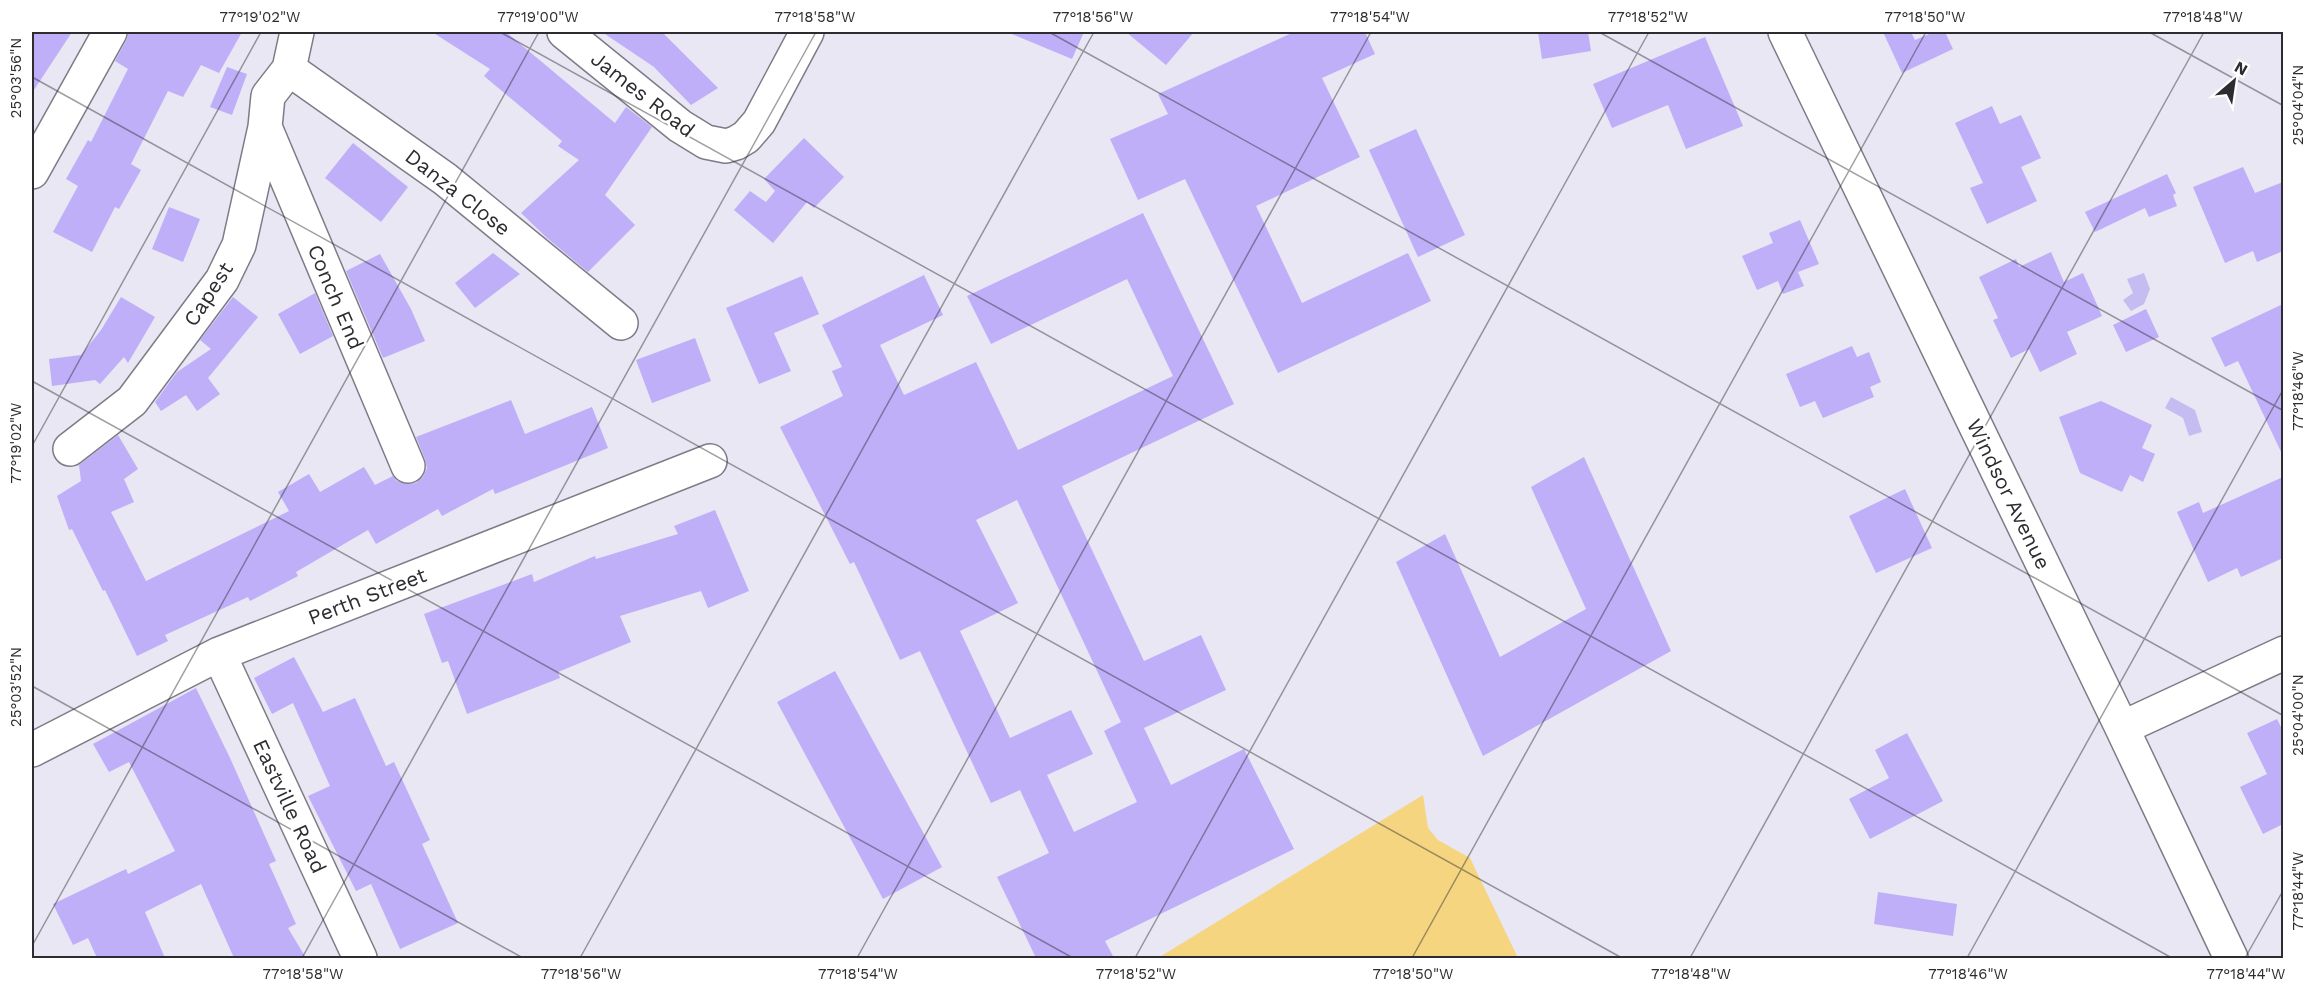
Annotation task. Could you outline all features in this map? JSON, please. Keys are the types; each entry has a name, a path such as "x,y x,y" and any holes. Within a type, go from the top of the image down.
{"street":[{"path":"32,172 110,32"},
{"name":"Capest","path":"70,449 132,401 222,280 239,245 265,127 268,96 289,69 297,32"},
{"name":"James Road","path":"564,32 680,126 706,142 726,146 746,136 759,122 807,32"},
{"name":"Windsor Avenue","path":"1785,32 2231,958"},
{"name":"Danza Close","path":"289,69 445,179 621,323"},
{"name":"Conch End","path":"265,127 408,466"},
{"name":"Perth Street","path":"32,750 219,654 710,461"},
{"path":"2122,728 2283,653"},
{"name":"Eastville Road","path":"219,654 360,958"}],"shaded area":[{"path":"2144,273 2150,289 2144,304 2131,311 2123,300 2133,293 2127,279"},
{"path":"2171,397 2195,410 2202,432 2189,436 2183,418 2165,408"},
{"path":"1423,795 1428,828 1438,840 1470,858 1518,958 1158,958"}],"building":[{"path":"32,32 72,32 32,93"},
{"path":"129,32 242,32 219,73 201,65 183,97 168,91 131,164 141,170 119,209 115,207 92,252 53,232 78,186 66,179 88,140 91,142 128,69 115,61"},
{"path":"432,32 506,32 615,123 626,107 652,127 605,195 635,225 588,272 521,213 579,160 558,146 562,141 484,76 490,69"},
{"path":"602,32 662,32 718,88 691,105 654,67"},
{"path":"1007,32 1084,32 1072,59"},
{"path":"1126,32 1194,32 1166,65"},
{"path":"1294,32 1365,32 1375,54 1322,78 1360,157 1256,206 1302,303 1408,253 1431,301 1278,373 1185,179 1138,200 1110,139 1168,114 1158,94"},
{"path":"1538,32 1588,32 1591,51 1542,59"},
{"path":"1883,32 1911,32 1915,40 1934,32 1945,32 1953,49 1902,73"},
{"path":"1705,37 1743,126 1686,149 1668,105 1612,128 1593,84"},
{"path":"227,67 247,74 232,115 210,107"},
{"path":"1992,106 2000,124 2021,115 2041,158 2021,167 2037,201 1987,224 1970,188 1983,183 1955,123"},
{"path":"1416,129 1465,235 1418,257 1369,150"},
{"path":"804,138 844,177 814,208 807,202 773,243 734,210 750,191 766,202 775,191 764,179"},
{"path":"353,143 408,187 381,222 325,178"},
{"path":"2243,167 2255,193 2283,182 2283,251 2257,262 2253,251 2225,263 2193,187"},
{"path":"2167,174 2176,193 2173,195 2177,206 2149,217 2145,208 2095,232 2085,212"},
{"path":"169,207 200,219 183,262 152,249"},
{"path":"1143,213 1234,404 1062,486 1144,661 1201,635 1226,690 1144,728 1171,785 1244,749 1294,849 1105,941 1114,958 1036,958 997,877 1049,853 1020,790 991,803 920,651 900,660 854,562 850,564 780,427 843,396 832,371 842,367 822,325 924,275 943,315 880,345 904,395 976,362 1018,450 1173,376 1127,279 991,344 967,296","holes":["1017,500 1121,722 1104,731 1137,802 1074,832 1047,775 1093,754 1071,710 1010,738 960,631 1018,603 976,520"]},
{"path":"1800,220 1819,264 1798,272 1804,286 1783,294 1778,281 1757,290 1742,256 1773,243 1769,233"},
{"path":"2051,252 2064,282 2083,273 2102,316 2067,332 2077,354 2040,372 2029,349 2011,358 1993,320 1998,318 1979,277 2016,259 2019,267"},
{"path":"493,253 520,274 475,308 455,283"},
{"path":"380,254 411,309 425,341 383,358 346,271"},
{"path":"802,276 819,314 774,333 791,371 759,384 726,308"},
{"path":"315,293 333,336 300,354 278,314"},
{"path":"121,297 155,317 128,363 124,357 100,384 95,380 52,386 49,359 81,355 101,330"},
{"path":"233,297 258,317 208,378 220,394 197,411 186,395 161,411 155,402 177,372 211,349 200,340"},
{"path":"2283,304 2283,456 2238,361 2225,367 2211,338"},
{"path":"2146,309 2159,337 2126,352 2113,325"},
{"path":"695,338 711,381 652,403 636,360"},
{"path":"1852,346 1857,357 1869,352 1881,382 1870,387 1874,397 1823,418 1815,401 1800,407 1786,374"},
{"path":"511,400 525,434 592,407 608,448 495,494 493,489 442,516 438,509 376,544 368,530 296,572 298,576 250,601 248,597 165,635 168,641 137,656 105,590 103,591 72,529 69,530 57,496 81,481 79,465 118,435 138,469 124,479 134,502 111,512 146,581 289,511 278,492 309,474 320,492 364,467 375,485 393,476 397,481 405,484 416,483 423,477 427,468 416,437"},
{"path":"2101,401 2152,425 2142,448 2155,454 2143,482 2130,475 2122,492 2080,473 2059,417"},
{"path":"1584,457 1671,651 1483,756 1396,562 1445,534 1500,657 1586,609 1531,487"},
{"path":"2283,477 2283,558 2241,577 2237,568 2208,582 2177,512 2199,502 2203,513"},
{"path":"1905,489 1932,548 1876,573 1849,516"},
{"path":"715,510 749,591 708,608 701,591 620,616 631,642 558,672 560,678 467,714 448,661 442,663 424,614 532,574 534,582 595,556 596,559 678,534 674,526"},
{"path":"294,657 323,712 355,698 386,766 394,762 430,840 422,844 458,923 400,949 371,884 356,891 308,796 330,786 293,703 272,714 254,678"},
{"path":"835,671 942,867 883,899 777,702"},
{"path":"196,688 276,861 269,864 296,924 288,928 306,958 234,958 201,884 145,912 165,958 97,958 88,938 73,945 53,904 126,869 128,874 175,851 129,762 109,772 93,744"},
{"path":"2277,719 2283,731 2283,824 2263,834 2240,787 2267,774 2247,733"},
{"path":"1907,733 1943,801 1870,839 1849,799 1889,778 1875,750"},
{"path":"1878,892 1957,904 1953,936 1874,924"}]}
